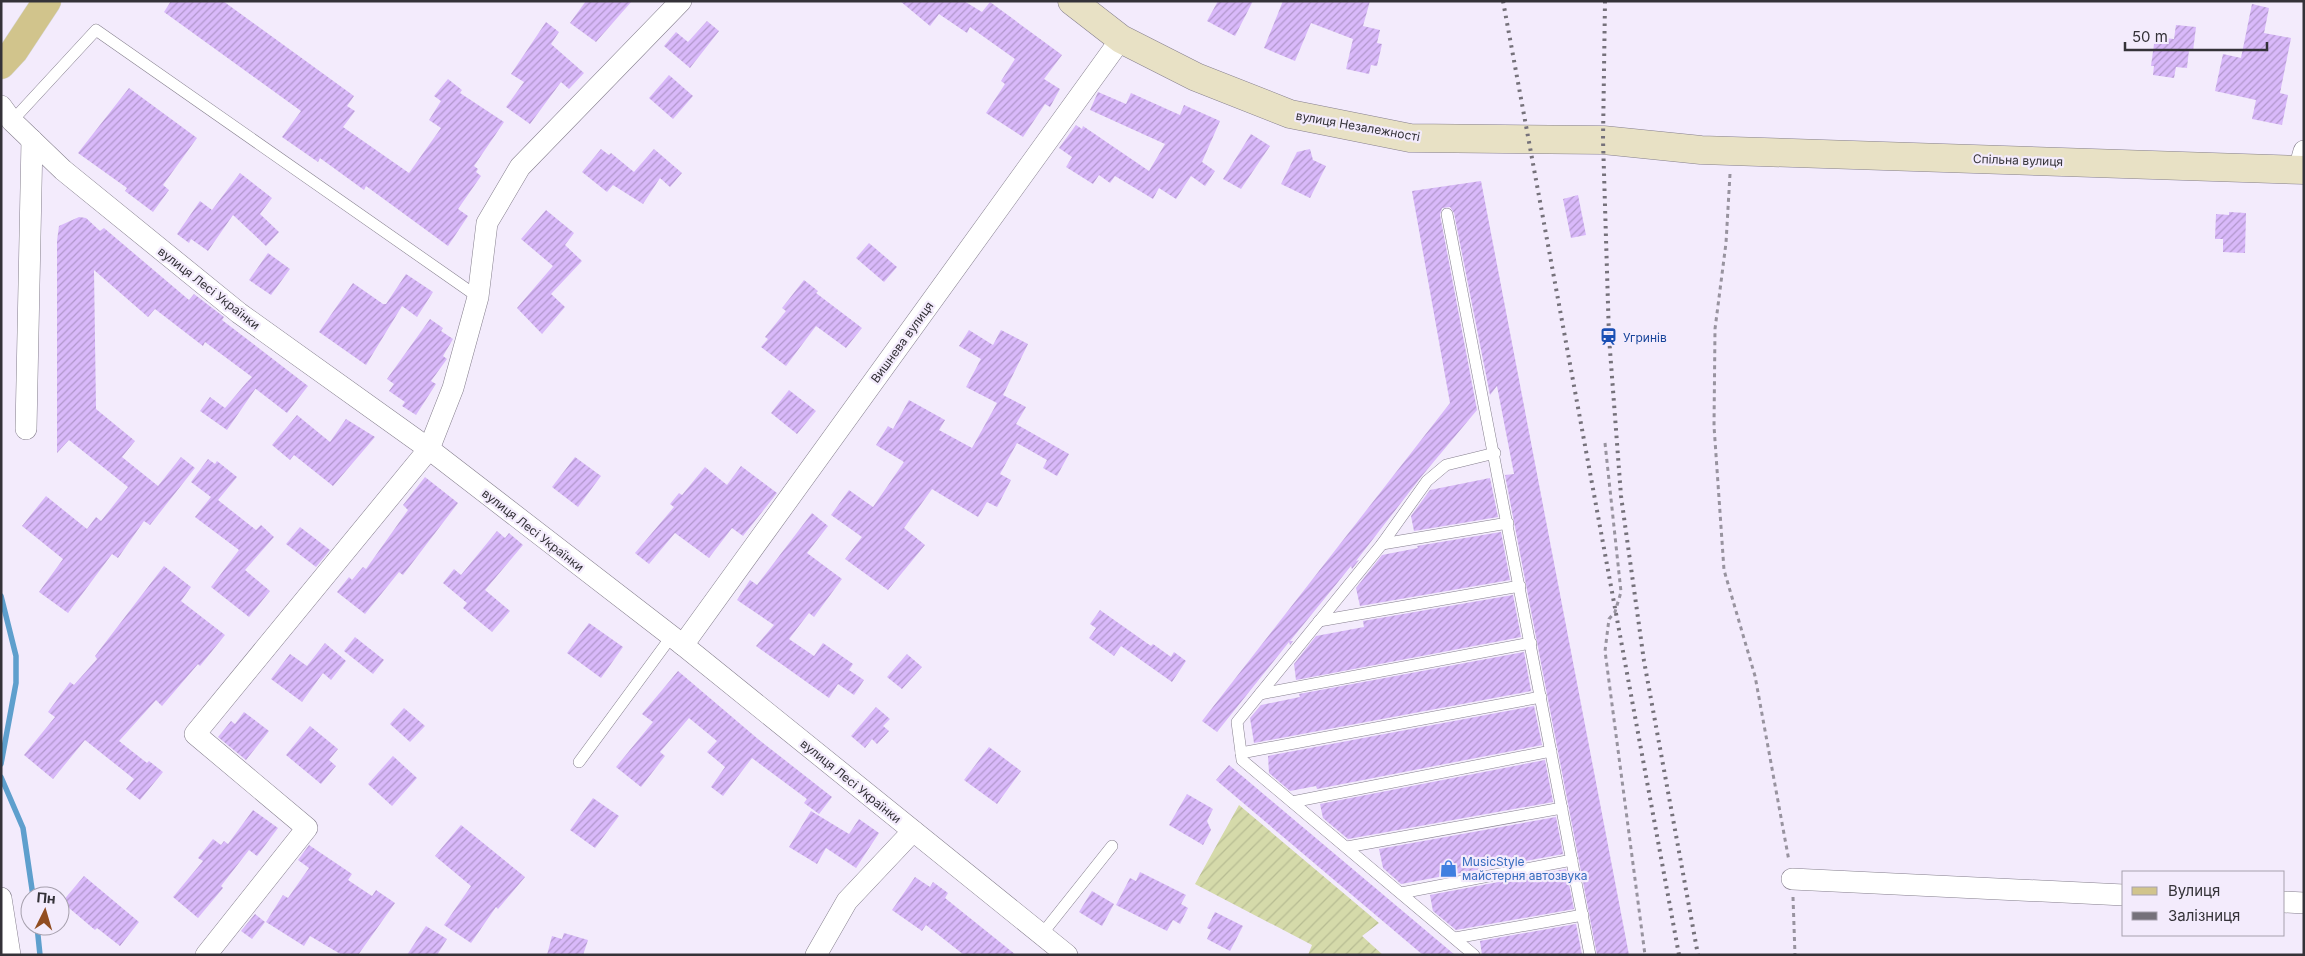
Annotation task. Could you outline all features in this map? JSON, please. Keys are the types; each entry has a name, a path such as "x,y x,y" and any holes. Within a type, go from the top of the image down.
{"main road":[{"path":"1,65 14,51 47,1"}],"street":[{"path":"206,955 307,828 195,734 428,449 453,388 478,297 487,223 520,167 681,1"},
{"name":"вулиця Незалежності","path":"1072,1 1121,39 1196,77 1290,114 1410,138 1603,140 1732,151"},
{"name":"Вишнева вулиця","path":"677,641 1121,39"},
{"name":"вулиця Лесі Українки","path":"6,113 63,170 239,313 428,449 677,641 1067,955"},
{"path":"26,429 32,140"},
{"name":"Спільна вулиця","path":"1732,151 2302,163"},
{"path":"816,955 847,901 914,831"},
{"path":"1792,879 2122,895"},
{"path":"1,898 10,955"},
{"path":"2285,902 2304,903"}],"lane":[{"path":"6,113 96,30 478,297"},
{"path":"1447,214 1495,454 1590,955"},
{"path":"1474,955 1348,847 1242,760 1237,722 1382,544 1427,481 1446,465 1495,454"},
{"path":"1382,544 1508,523"},
{"path":"1319,621 1520,586"},
{"path":"579,762 677,641"},
{"path":"1260,694 1531,643"},
{"path":"1241,752 1541,697"},
{"path":"1292,802 1552,751"},
{"path":"1348,847 1562,808"},
{"path":"1042,934 1112,846"},
{"path":"1401,893 1572,860"},
{"path":"1455,938 1583,915"}],"path":[{"path":"1732,151 1726,244 1715,330 1714,426 1724,570 1755,676 1792,879 1795,955"},
{"path":"1606,443 1622,592 1615,612 1609,619 1604,651 1644,955"}],"green space":[{"path":"1239,805 1379,923 1362,936 1383,955 1308,955 1312,945 1195,884"}],"building":[{"path":"171,1 223,1 354,96 347,106 355,111 343,127 409,173 441,128 429,120 441,101 434,96 448,79 462,90 460,93 504,122 474,166 478,169 476,172 481,176 458,209 468,216 448,246 366,186 364,190 320,158 318,162 282,137 301,111 164,12"},
{"path":"586,1 632,1 596,42 570,23"},
{"path":"900,1 964,1 982,12 990,2 1062,55 1044,79 1060,89 1050,107 1045,104 1023,137 986,113 1005,84 1001,81 1015,59 970,27 967,33 939,14 930,26"},
{"path":"1218,1 1253,1 1235,36 1207,21"},
{"path":"1283,1 1370,1 1363,26 1380,30 1377,43 1382,44 1377,66 1371,65 1369,74 1346,69 1353,39 1311,23 1295,61 1264,48"},
{"path":"2252,4 2269,8 2264,33 2291,38 2280,93 2288,95 2282,125 2252,119 2256,100 2215,91 2223,54 2241,58"},
{"path":"707,21 719,31 690,68 664,46 676,32 688,42"},
{"path":"546,22 559,32 551,44 584,73 569,89 561,82 530,124 506,107 524,82 511,74"},
{"path":"2176,25 2196,27 2193,51 2189,50 2187,68 2176,67 2174,78 2153,75 2154,66 2151,66 2155,37 2174,39"},
{"path":"669,75 693,96 673,119 649,98"},
{"path":"129,88 197,138 163,185 169,190 153,212 125,191 127,188 78,153"},
{"path":"1098,92 1126,104 1131,93 1180,115 1184,105 1220,121 1202,162 1215,171 1205,186 1191,176 1176,199 1159,188 1153,199 1115,176 1110,183 1099,175 1093,184 1066,167 1072,157 1059,148 1076,125 1082,129 1083,126 1149,171 1165,144 1090,110"},
{"path":"1251,134 1270,146 1241,189 1223,179"},
{"path":"601,149 609,155 611,153 634,172 654,149 682,173 670,187 660,178 643,204 613,185 607,192 582,172"},
{"path":"1310,149 1313,160 1326,166 1310,198 1281,184 1297,152"},
{"path":"240,173 272,198 260,214 279,232 266,246 233,215 208,251 191,239 189,243 177,234 200,201 212,210"},
{"path":"1481,181 1629,955 1597,955 1505,475 1514,474 1497,386 1490,395 1454,213 1450,207 1442,208 1440,215 1477,410 1421,477 1356,561 1359,560 1352,569 1351,566 1290,641 1293,641 1290,645 1289,642 1217,732 1202,721 1450,403 1412,191"},
{"path":"1578,195 1586,235 1571,238 1563,199"},
{"path":"546,210 574,233 565,245 582,261 551,294 565,307 542,334 517,308 553,266 521,239"},
{"path":"2229,212 2246,213 2245,253 2223,252 2223,239 2215,239 2216,214 2229,215"},
{"path":"79,217 86,218 100,231 104,228 189,300 194,294 224,317 222,320 308,386 287,413 247,382 252,377 205,342 203,346 155,309 148,317 94,270 96,409 135,441 122,457 158,486 181,457 195,468 150,525 144,521 118,558 112,554 68,613 39,592 63,559 22,526 46,496 87,529 96,517 101,521 128,487 69,440 57,453 57,241 59,226"},
{"path":"869,243 897,267 884,282 856,258"},
{"path":"268,253 290,269 271,295 249,280"},
{"path":"406,274 433,292 417,317 402,306 366,365 319,332 353,283 383,304 386,304"},
{"path":"804,280 818,291 816,293 862,328 846,348 816,326 786,366 761,347 768,339 765,337 786,311 782,308"},
{"path":"430,319 443,328 441,331 453,339 443,356 447,359 431,381 436,384 416,415 402,406 405,402 389,391 394,384 387,379"},
{"path":"969,330 993,345 1001,330 1028,344 1003,395 1026,407 1016,424 1069,454 1057,476 1043,468 1047,460 1017,443 1000,474 1011,480 997,507 987,502 978,517 932,489 904,528 925,545 888,590 845,559 862,537 831,515 849,490 873,507 904,462 876,445 888,426 893,429 909,400 945,420 939,430 972,448 997,403 966,387 981,359 959,346"},
{"path":"247,382 256,388 227,430 200,411 210,397 225,408"},
{"path":"789,390 816,411 797,434 771,413"},
{"path":"297,415 330,442 346,419 375,437 333,486 294,455 290,460 272,445"},
{"path":"575,457 601,476 578,507 552,487"},
{"path":"208,459 215,464 217,461 237,477 218,500 256,530 261,525 274,537 245,570 270,591 249,617 211,587 239,550 195,517 211,497 191,482"},
{"path":"741,466 777,493 743,536 732,528 709,558 675,533 649,564 635,553 674,507 670,504 679,493 682,495 705,467 727,485"},
{"path":"425,477 458,503 403,575 399,572 365,614 337,592 349,577 352,580 363,567 366,569 408,510 403,505"},
{"path":"1490,478 1498,517 1414,531 1411,516 1430,490"},
{"path":"812,513 828,526 807,553 842,579 814,617 809,613 789,639 814,656 823,643 853,664 849,670 864,680 854,695 838,684 829,698 756,646 774,625 737,600 750,580 757,585"},
{"path":"300,527 330,550 316,567 286,544"},
{"path":"497,531 505,538 509,533 523,545 485,590 510,611 492,632 463,608 467,603 443,583 454,569 461,575"},
{"path":"1501,532 1510,580 1360,606 1356,588 1382,555 1418,548 1417,546"},
{"path":"164,566 191,587 181,601 225,635 200,666 198,664 162,706 156,700 119,741 147,763 149,761 163,772 140,800 126,789 134,779 85,740 53,779 24,755 55,717 48,712 70,682 74,685 97,659 95,656"},
{"path":"1513,595 1521,637 1296,680 1294,664 1316,636 1364,627 1363,621"},
{"path":"1100,610 1151,646 1153,644 1171,657 1174,652 1186,661 1172,682 1121,646 1114,656 1089,638 1096,628 1090,624"},
{"path":"589,623 623,647 601,678 567,653"},
{"path":"355,637 384,660 373,674 344,651"},
{"path":"325,643 346,661 331,680 323,673 302,702 271,679 290,654 307,666"},
{"path":"1524,652 1531,691 1254,743 1250,718 1261,705 1300,697 1299,694"},
{"path":"907,654 922,667 902,689 887,677"},
{"path":"678,671 758,739 832,797 819,814 804,803 807,799 752,758 723,796 711,787 725,767 707,752 717,741 689,718 660,752 665,756 641,787 616,767 653,722 642,714"},
{"path":"1534,706 1542,745 1317,789 1316,786 1290,791 1269,773 1268,756"},
{"path":"876,707 890,719 883,726 889,731 877,744 872,739 865,748 851,736"},
{"path":"404,708 425,726 410,742 390,724"},
{"path":"244,712 269,731 246,760 218,737 231,721 235,724"},
{"path":"310,726 338,749 329,760 336,766 321,784 286,755"},
{"path":"989,747 1021,771 997,804 964,780"},
{"path":"393,756 417,778 392,806 368,784"},
{"path":"1545,760 1553,802 1348,839 1323,818 1320,804"},
{"path":"1229,765 1455,955 1423,955 1216,780"},
{"path":"1187,794 1213,809 1207,821 1211,830 1203,845 1169,825"},
{"path":"593,798 619,816 595,848 570,830"},
{"path":"253,810 278,828 257,856 249,850 221,886 223,888 198,918 173,897 203,861 198,858 213,839 221,845 224,841 228,844"},
{"path":"811,811 849,834 859,819 879,833 856,868 826,848 817,864 789,847"},
{"path":"1556,817 1563,854 1401,884 1383,868 1379,849"},
{"path":"461,825 525,877 498,909 496,907 471,943 444,925 471,886 435,856"},
{"path":"309,845 352,874 348,880 372,896 376,890 395,903 358,955 342,955 310,936 304,946 266,922 283,895 288,898 309,868 298,860"},
{"path":"1566,869 1574,909 1456,930 1433,911 1430,895"},
{"path":"1140,872 1186,895 1181,904 1188,908 1180,924 1173,920 1167,931 1116,905 1130,878 1136,881"},
{"path":"84,876 139,922 120,946 97,928 95,930 70,909 70,893"},
{"path":"915,877 930,887 933,882 948,893 945,898 1016,955 964,955 926,925 922,931 892,910"},
{"path":"1092,891 1114,904 1102,926 1079,912"},
{"path":"1215,912 1243,926 1230,951 1207,939 1211,930 1207,928"},
{"path":"255,914 265,922 252,939 241,931"},
{"path":"1576,924 1582,955 1482,955 1480,941"},
{"path":"426,926 447,939 437,955 407,955"},
{"path":"564,933 588,940 583,955 547,955 552,936 562,939"}],"waterway":[{"path":"1,596 16,656 16,683 1,764"},
{"path":"1,777 23,828 32,886"},
{"path":"38,936 40,955"}],"railway":[{"path":"1503,1 1679,955"},
{"path":"1605,1 1603,140 1609,337 1621,496 1644,661 1698,955"}],"place":[{"name":"Угринів","path":"1609,337"},
{"name":"MusicStyle майстерня автозвука","path":"1448,868"}]}
